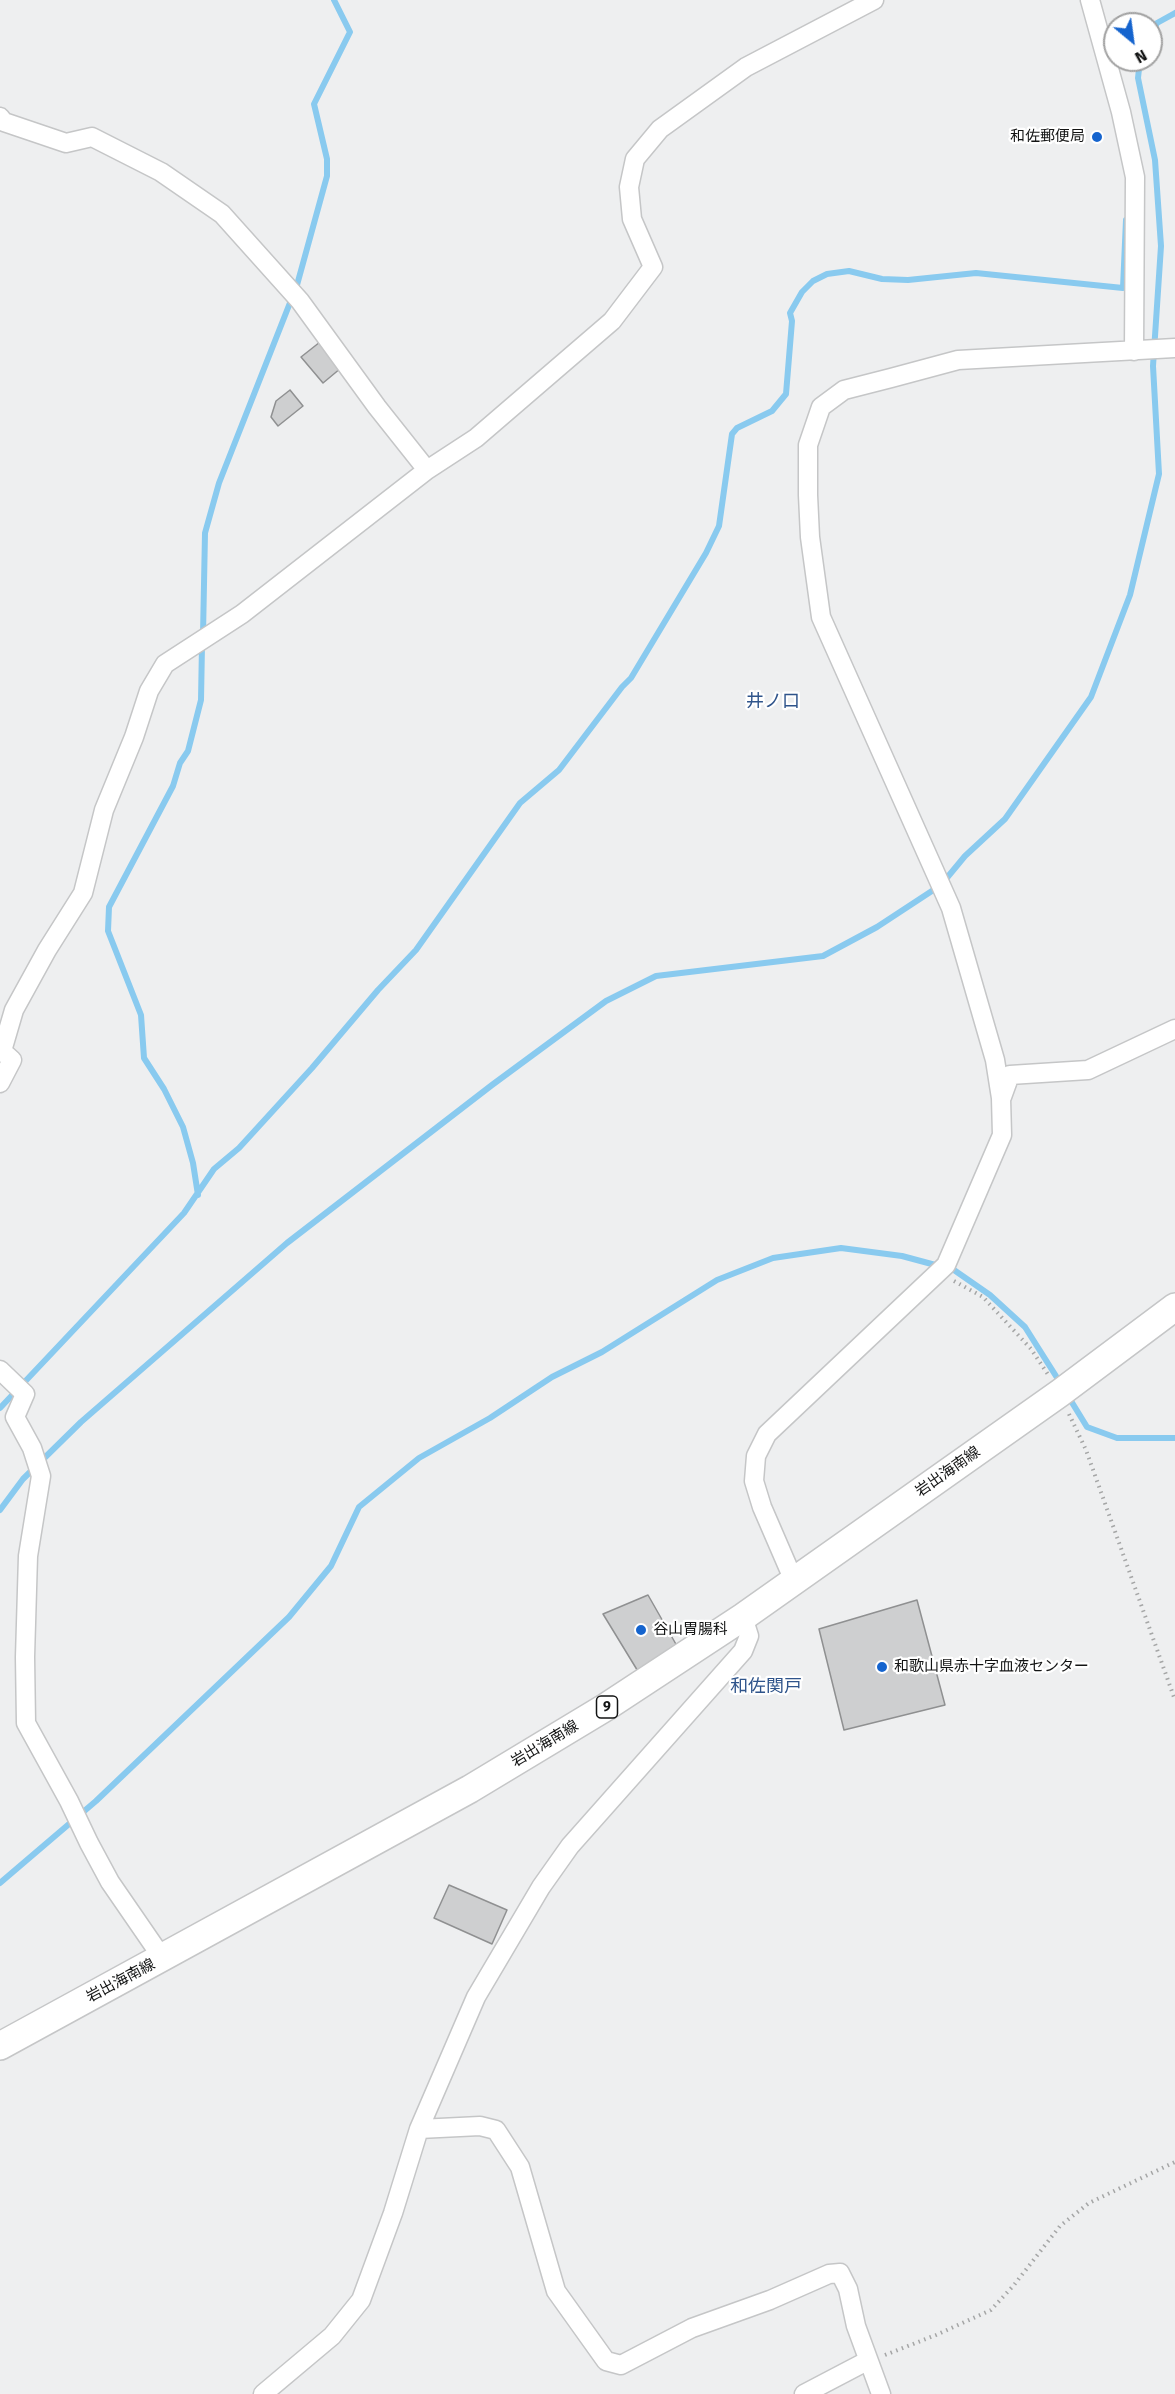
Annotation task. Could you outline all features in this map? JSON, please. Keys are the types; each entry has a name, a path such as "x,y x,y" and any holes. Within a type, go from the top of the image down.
{"main road":[{"name":"岩出海南線","path":"0,2046 470,1790 606,1707 743,1617 1060,1393 1175,1307"}],"street":[{"path":"0,1083 12,1060 2,1051 14,1010 47,950 83,893 104,810 134,737 149,691 165,664 242,614 426,470 476,438 612,321 653,267 632,219 629,187 635,159 660,129 746,67 874,0"},
{"path":"1090,0 1121,112 1135,177 1134,351"},
{"path":"0,117 4,122 66,143 92,137 161,172 222,214 300,301 426,470"},
{"path":"794,1581 762,1507 754,1481 756,1456 767,1434 946,1265 1002,1135 1001,1098 995,1060 951,908 821,617 810,537 808,445 821,407 844,390 957,360 1171,349"},
{"path":"1001,1098 1010,1075 1088,1070 1175,1029"},
{"path":"0,1370 25,1394 15,1417 32,1448 41,1476 28,1556 25,1657 27,1724 110,1881 163,1959"},
{"path":"263,2394 332,2336 361,2300 393,2214 419,2129 476,1997 541,1887 570,1845 743,1651 749,1636 743,1617"},
{"path":"419,2129 480,2126 496,2130 520,2167 556,2291 606,2361 621,2365 692,2328 770,2300 829,2274 840,2273 848,2289 867,2361 881,2394"},
{"path":"804,2394 867,2361"}],"path":[{"path":"939,1272 983,1296 1031,1349 1060,1393 1086,1450 1175,1700"},
{"path":"867,2361 936,2336 991,2310 1014,2285 1060,2226 1089,2204 1175,2162"}],"building":[{"path":"320,342 341,368 323,383 301,357"},
{"path":"290,390 303,406 278,426 271,417 276,401"},
{"name":"谷山胃腸科","path":"648,1595 677,1646 639,1673 603,1614"},
{"name":"和歌山県赤十字血液センター","path":"917,1600 945,1705 844,1730 819,1629"},
{"path":"449,1885 507,1910 492,1944 434,1918"}],"waterway":[{"path":"203,635 205,533 219,483 297,285 327,176 327,159 314,104 350,32 334,0"},
{"path":"1163,20 1175,13"},
{"path":"0,1510 23,1479 81,1422 287,1243 492,1085 606,1001 656,976 823,956 877,927 941,885 965,856 1005,819 1091,697 1130,595 1159,474 1153,366 1161,246 1155,160 1139,72"},
{"path":"0,1408 184,1213 214,1169 239,1148 416,950 520,803 559,770 631,678 706,553 719,526 732,434 737,428 772,411 786,394 792,321 790,313 802,292 813,281 827,274 849,271 882,279 908,280 976,273 1123,288 1126,220"},
{"path":"198,1195 193,1163 183,1127 164,1089 144,1058 141,1015 108,931 109,907 173,786 180,763 188,751 201,700 202,645"},
{"path":"0,1883 96,1801 289,1617 331,1566 359,1507 419,1458 490,1418 552,1377 602,1352 717,1280 773,1258 841,1248 902,1256 954,1270 990,1295 1025,1327 1061,1384"},
{"path":"1068,1396 1087,1427 1117,1438 1175,1438"}],"place":[{"name":"和佐郵便局","path":"1097,137"},
{"name":"谷山胃腸科","path":"641,1630"},
{"name":"和歌山県赤十字血液センター","path":"882,1667"}],"district":[{"name":"井ノ口","path":"773,702"},
{"name":"和佐関戸","path":"766,1687"}]}
